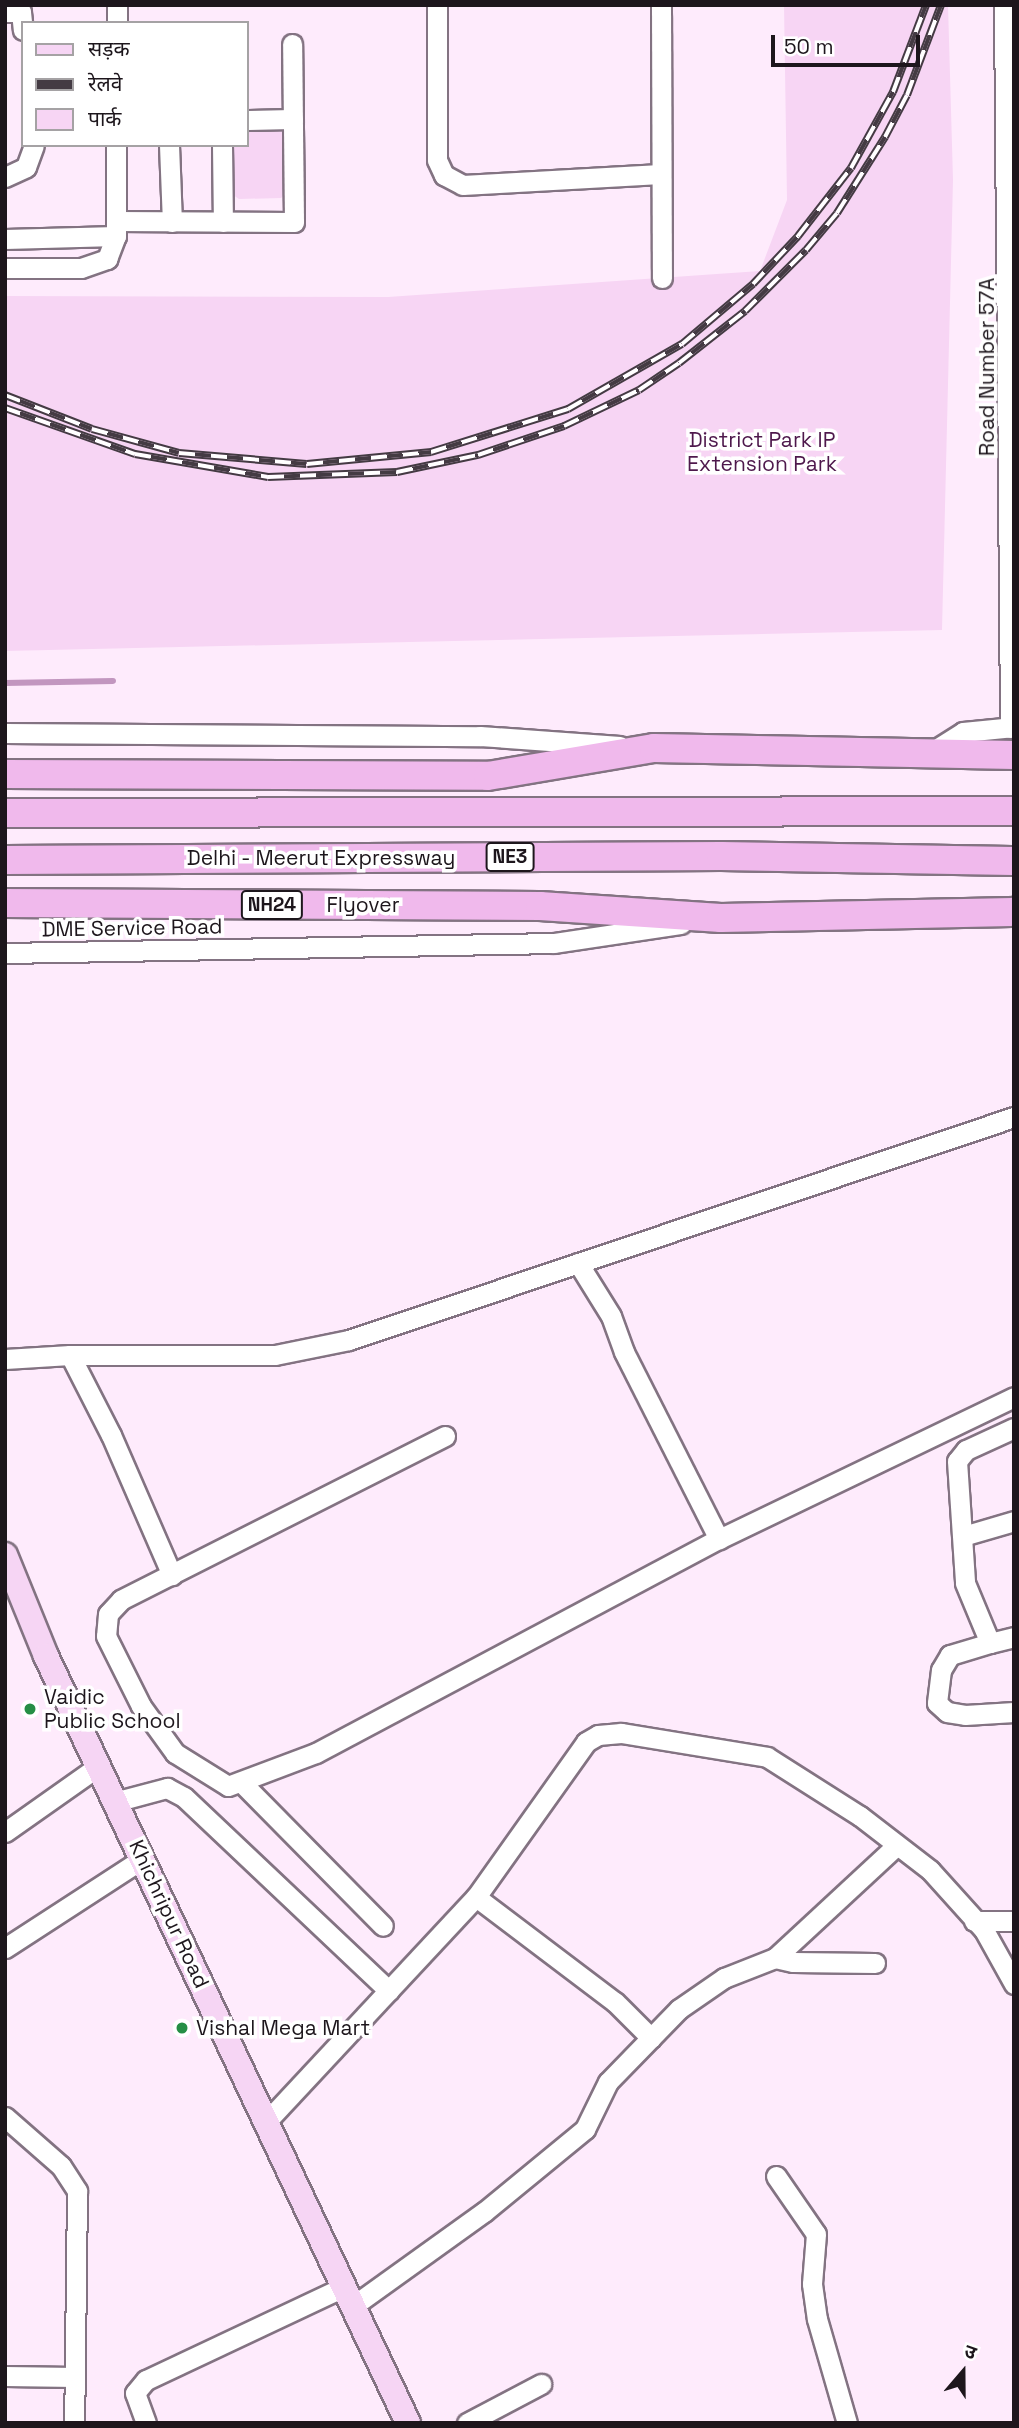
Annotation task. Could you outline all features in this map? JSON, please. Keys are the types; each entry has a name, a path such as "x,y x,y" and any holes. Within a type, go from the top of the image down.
{"highway":[{"path":"5,775 488,776 654,748 933,751 1013,737"},
{"name":"NE3","path":"5,813 1014,811"},
{"name":"Delhi - Meerut Expressway","path":"5,860 721,856 1014,861"},
{"name":"Flyover","path":"5,903 540,906 720,918 1014,912"}],"main road":[{"name":"Khichripur Road","path":"5,1555 46,1656 118,1801 142,1859 408,2423"}],"street":[{"path":"437,5 437,160 444,175 463,185 660,174"},
{"path":"661,5 662,278"},
{"name":"Road Number 57A","path":"1004,5 1011,96 1013,737"},
{"path":"5,12 21,12 22,21"},
{"path":"5,239 172,222 294,222 292,44"},
{"path":"248,120 293,119"},
{"path":"5,177 26,167 33,147"},
{"path":"5,268 98,265 107,259 116,228 116,147"},
{"path":"169,147 172,222"},
{"path":"222,147 223,222"},
{"path":"5,733 481,736 654,748"},
{"name":"DME Service Road","path":"5,953 554,943 720,918"},
{"path":"5,1359 70,1354 275,1355 349,1340 1014,1117"},
{"path":"578,1263 611,1316 624,1352 719,1539"},
{"path":"70,1354 111,1435 172,1575"},
{"path":"445,1436 121,1600 108,1614 106,1636 141,1706 175,1753 214,1781 228,1786 243,1784 316,1753 719,1539 1014,1397"},
{"path":"990,1643 970,1602 957,1461 966,1450 1014,1428"},
{"path":"963,1536 1014,1521"},
{"path":"1014,1637 950,1655 942,1670 937,1703 947,1712 965,1715 1014,1712"},
{"path":"266,2122 476,1896 586,1742 598,1735 621,1733 759,1754 860,1816 930,1870 974,1921 1014,1984"},
{"path":"5,1832 100,1765"},
{"path":"243,1784 383,1926"},
{"path":"118,1801 167,1788 184,1797 389,1991"},
{"path":"146,2423 135,2393 146,2380 348,2296 484,2212 585,2129 608,2082 679,2008 724,1978 775,1958 897,1845"},
{"path":"5,1948 142,1859"},
{"path":"476,1896 615,2002 650,2038"},
{"path":"974,1921 1014,1921"},
{"path":"775,1958 793,1962 875,1963"},
{"path":"5,2117 61,2166 77,2191 74,2423"},
{"path":"776,2176 816,2234 812,2284 817,2319 847,2423"},
{"path":"5,2376 75,2377"},
{"path":"467,2423 541,2384"}],"green space":[{"name":"District Park IP Extension Park","path":"784,5 948,5 953,180 942,630 5,651 5,296 388,297 760,271 787,200"},
{"path":"279,128 286,136 286,194 281,198 239,199 233,195 231,147 248,147 248,129"}],"waterway":[{"path":"5,683 113,681"}],"railway":[{"path":"5,395 92,429 179,453 307,464 431,452 568,409 682,344 753,284 798,236 851,168 893,92 926,5"},
{"path":"5,408 135,454 268,477 397,472 478,455 564,426 639,390 679,363 745,311 806,250 837,213 885,137 907,95 941,5"}],"place":[{"name":"Vaidic Public School","path":"30,1709"},
{"name":"Vishal Mega Mart","path":"182,2028"}]}
